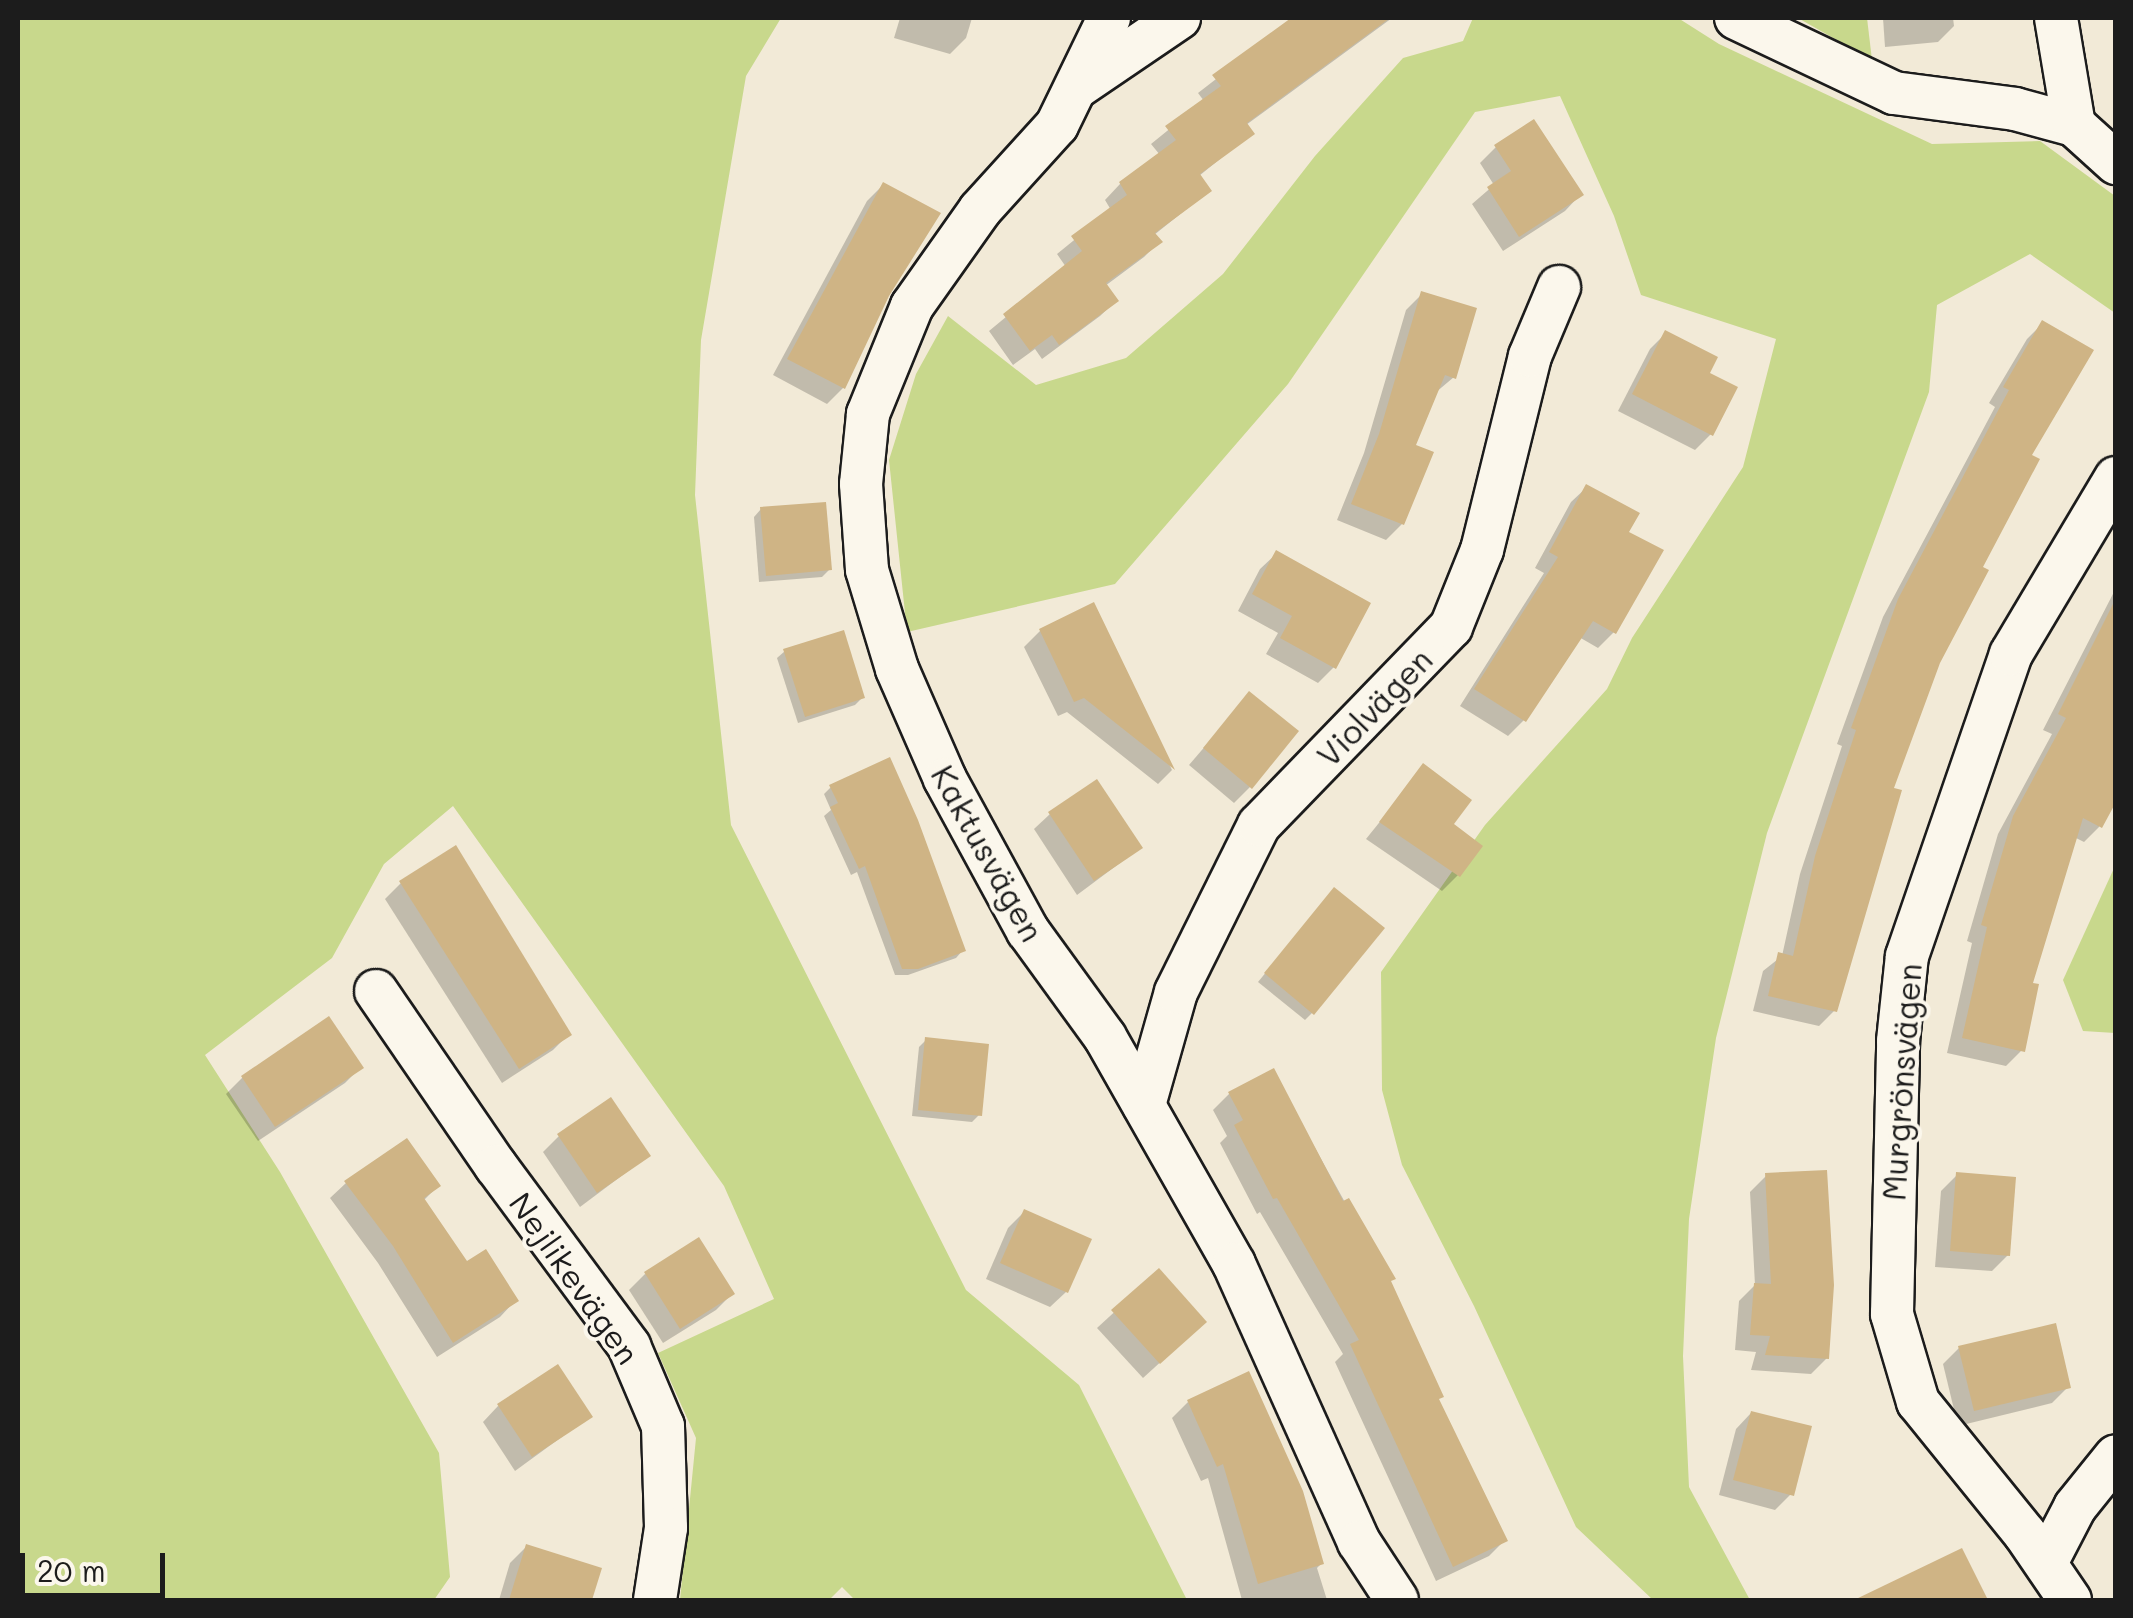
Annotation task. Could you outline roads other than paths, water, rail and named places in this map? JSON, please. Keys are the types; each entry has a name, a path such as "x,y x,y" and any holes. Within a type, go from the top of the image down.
{"street":[{"name":"Kaktusvägen","path":"1109,18 1057,125 980,210 912,306 868,414 861,484 867,570 897,668 945,780 1028,931 1104,1038 1234,1264 1358,1542 1397,1600"},
{"name":"Kaktusvägen","path":"1074,90 1179,18"},
{"path":"1736,18 1894,94 2015,109 2074,125 2116,163"},
{"path":"2056,18 2074,125"},
{"name":"Violvägen","path":"1144,1105 1176,992 1258,825 1451,628 1482,550 1530,356 1560,287"},
{"name":"Murgrönsvägen","path":"2070,1600 2046,1563 1918,1402 1892,1314 1898,1041 1907,956 2011,654 2116,478"},
{"name":"Nejlikevägen","path":"376,992 496,1166 629,1346 663,1426 666,1528 656,1600"},
{"path":"2046,1563 2076,1507 2116,1456"}]}
